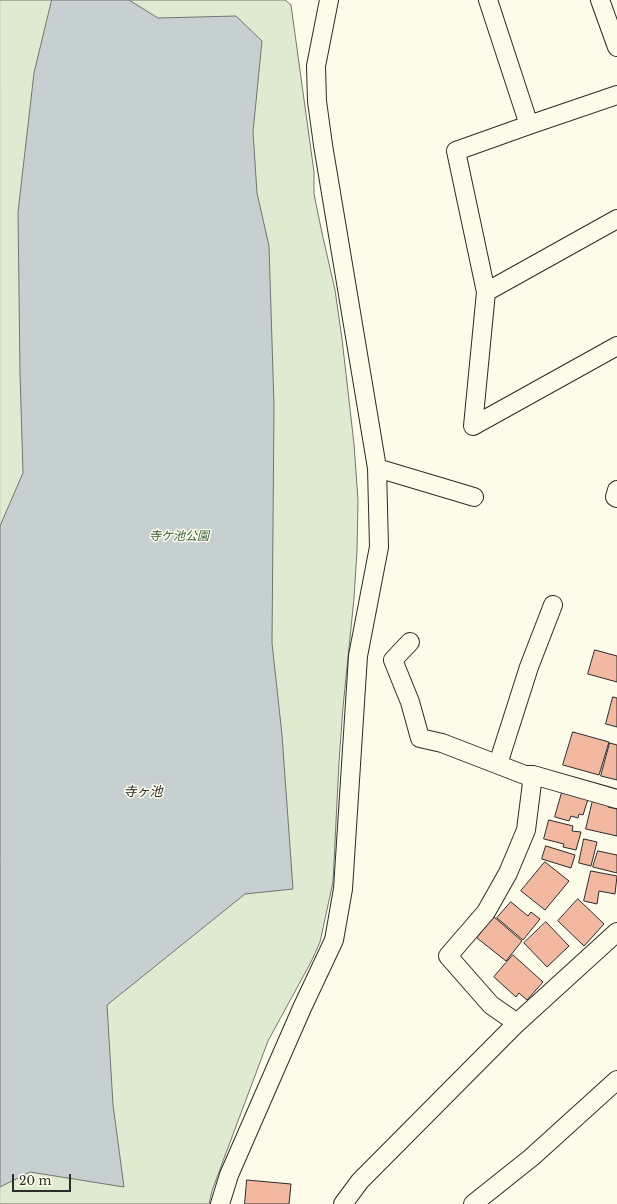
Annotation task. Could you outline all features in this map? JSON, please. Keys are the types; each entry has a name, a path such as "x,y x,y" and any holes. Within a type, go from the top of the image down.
{"street":[{"path":"220,1204 229,1175 302,1008 334,940 343,890 358,656 379,547 377,468 317,101 316,66 329,0"},
{"path":"488,0 529,125"},
{"path":"600,0 617,47"},
{"path":"617,95 456,151 486,292 473,426 617,346"},
{"path":"486,292 617,219"},
{"path":"377,468 474,497"},
{"path":"617,490 615,497 617,498"},
{"path":"498,764 529,667 553,606"},
{"path":"410,642 393,660 410,702 420,738 442,743 525,775 533,775 617,799"},
{"path":"517,1023 491,1005 448,956 486,912 508,873 526,830 533,775"},
{"path":"343,1204 360,1181 517,1023 617,932"},
{"path":"473,1204 532,1157 617,1080"}],"green space":[{"name":"寺ヶ池","path":"0,0 285,0 291,5 314,172 314,194 335,290 354,444 358,500 354,598 343,707 333,882 320,942 311,962 268,1041 212,1191 209,1204 0,1204"}],"water":[{"name":"寺ヶ池","path":"52,0 129,0 158,18 236,16 262,41 253,132 257,193 269,246 274,406 272,643 282,735 293,889 245,894 107,1005 113,1105 124,1187 30,1172 0,1187 0,526 23,473 18,212 34,73"}],"building":[{"path":"595,650 617,656 617,682 588,674"},
{"path":"613,697 617,698 617,727 606,724"},
{"path":"573,732 609,742 599,775 563,765"},
{"path":"610,743 617,745 617,780 601,776"},
{"path":"563,789 589,796 583,815 579,814 578,818 571,816 569,821 555,817"},
{"path":"593,800 609,803 608,807 617,809 617,836 586,829"},
{"path":"549,820 573,826 572,831 581,832 576,850 563,847 564,844 544,839"},
{"path":"584,839 597,842 591,866 579,863"},
{"path":"546,846 575,855 571,868 542,859"},
{"path":"598,851 617,855 617,873 593,867"},
{"path":"545,862 569,881 545,910 521,891"},
{"path":"591,871 617,876 615,894 599,891 597,904 584,901"},
{"path":"578,899 604,924 584,946 558,921"},
{"path":"511,902 528,916 531,912 540,919 523,940 497,918"},
{"path":"494,917 522,941 506,961 477,938"},
{"path":"546,922 569,946 547,967 524,943"},
{"path":"513,955 543,982 527,1000 519,993 516,997 494,977"},
{"path":"247,1180 291,1184 289,1204 245,1204"}],"park label":[{"name":"寺ケ池公園","path":"179,537"}]}
